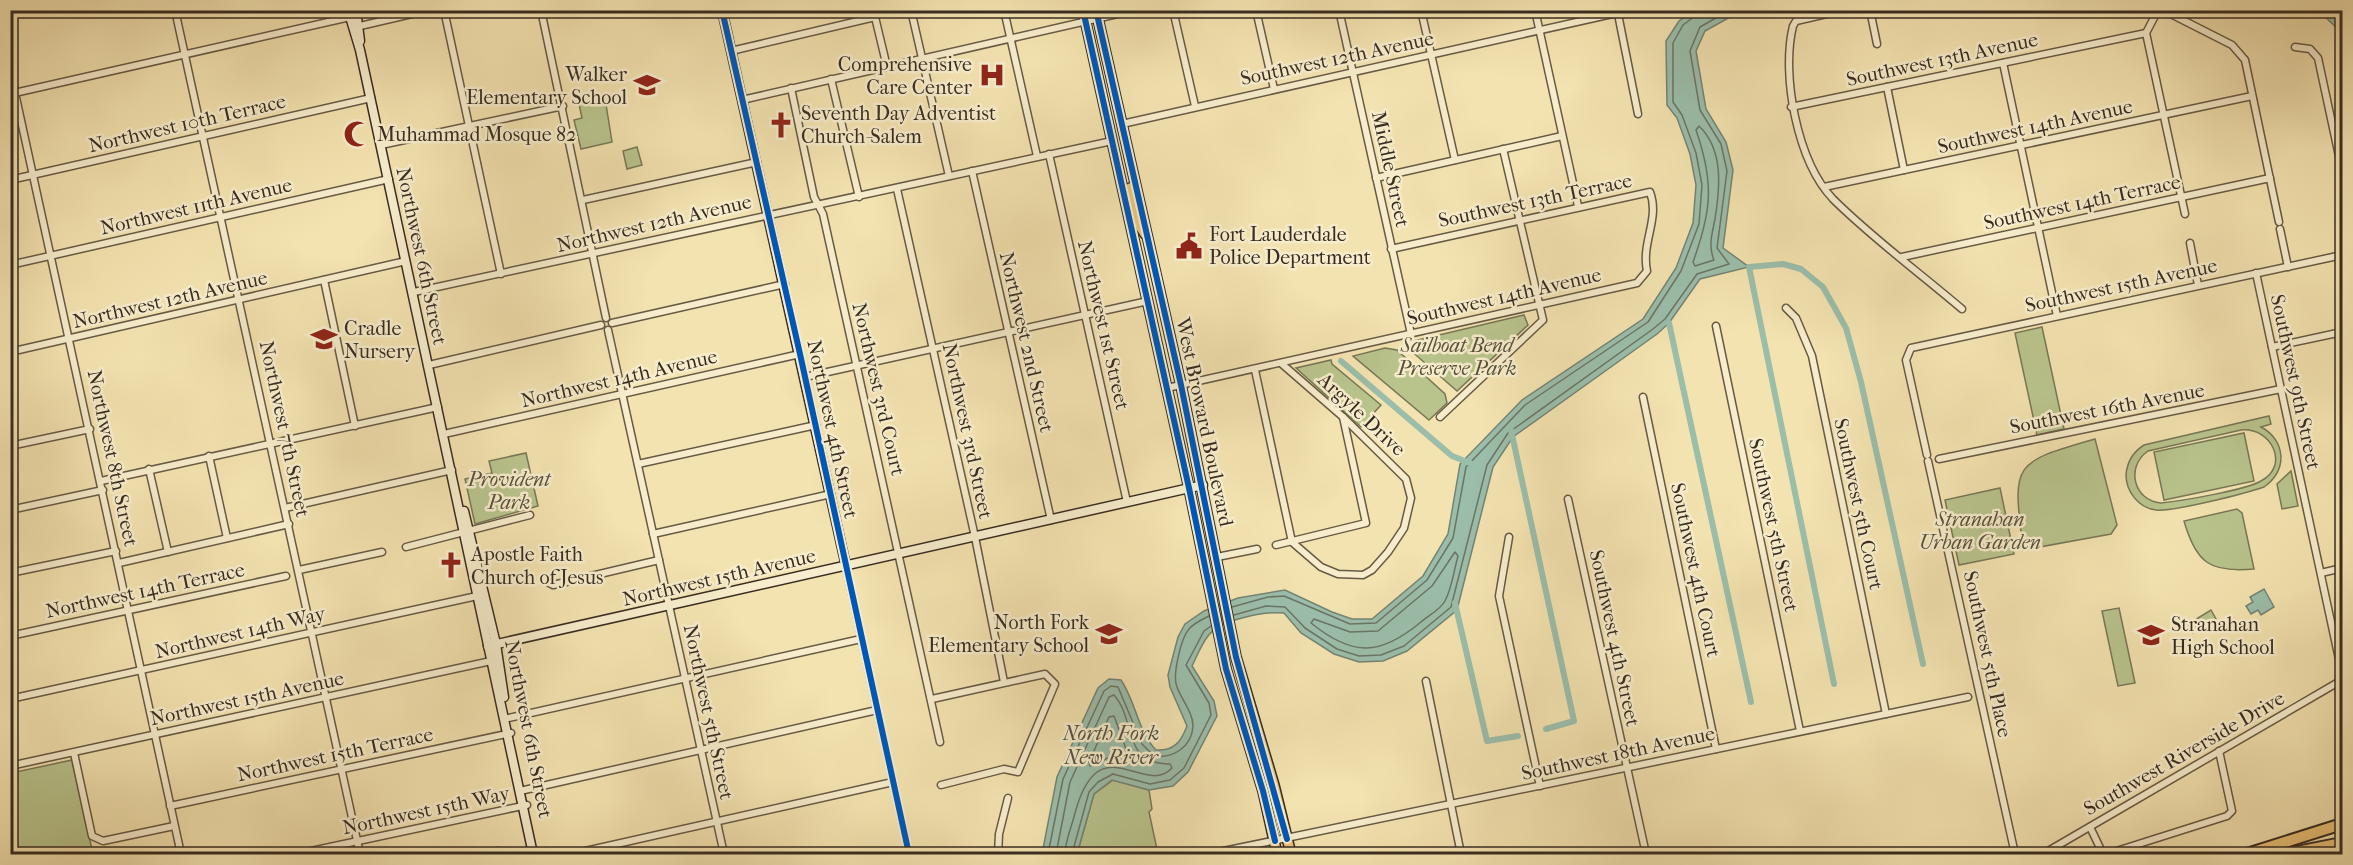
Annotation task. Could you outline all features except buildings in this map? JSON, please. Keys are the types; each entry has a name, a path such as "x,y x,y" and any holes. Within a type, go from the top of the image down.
{"highway":[{"path":"2247,855 2343,824"},
{"path":"2287,855 2343,843"}],"main road":[{"name":"West Broward Boulevard","path":"1083,10 1189,488 1219,639 1263,791 1277,855"},
{"name":"West Broward Boulevard","path":"1097,15 1203,484 1232,634 1291,855"},
{"path":"1121,182 1129,184 1138,223 1147,237"},
{"path":"1136,246 1145,252 1158,304 1164,312"},
{"path":"1226,669 1234,677 1250,733 1259,737"}],"street":[{"name":"Northwest 7th Street","path":"175,10 360,855"},
{"path":"360,27 429,10"},
{"path":"444,10 501,274"},
{"path":"541,10 583,200 606,318 612,323"},
{"name":"Northwest 4th Street","path":"722,10 806,377 908,853"},
{"path":"911,10 949,176"},
{"path":"1004,10 1037,156"},
{"path":"742,100 1085,22 1097,15 1135,10"},
{"path":"1173,10 1195,106"},
{"path":"1256,10 1274,89"},
{"name":"Middle Street","path":"1339,10 1411,334"},
{"path":"1421,10 1455,160"},
{"path":"1535,10 1578,206"},
{"name":"Southwest 12th Avenue","path":"1122,124 1630,10"},
{"path":"1844,10 1796,21 1793,26 1791,107 1795,123 1824,187 1833,198 1962,309"},
{"path":"1870,10 1877,44"},
{"path":"2158,10 2146,33 2185,214"},
{"path":"2163,10 2240,51 2245,60 2279,222"},
{"path":"13,93 184,55 351,13"},
{"name":"Northwest 6th Street","path":"351,13 360,27 360,50"},
{"name":"Northwest 6th Street","path":"351,13 492,645 536,855"},
{"path":"731,51 876,14 886,67"},
{"path":"1618,14 1638,114"},
{"name":"Southwest 13th Avenue","path":"1791,107 2146,33"},
{"path":"2295,47 2310,49 2318,58 2343,170"},
{"path":"2003,63 2057,316"},
{"name":"Northwest 8th Street","path":"10,70 13,93 35,175 53,256 181,855"},
{"path":"831,79 859,197"},
{"path":"1887,87 1904,170"},
{"name":"Northwest 3rd Court","path":"791,88 814,197 820,206 900,554 940,742"},
{"name":"Southwest 14th Avenue","path":"1824,187 2252,96"},
{"name":"Northwest 10th Terrace","path":"10,180 371,98"},
{"path":"381,145 563,106"},
{"path":"1376,178 1562,136"},
{"name":"Northwest 12th Avenue","path":"414,292 1112,141"},
{"path":"1440,417 1543,320 1503,149"},
{"name":"Northwest 1st Street","path":"1049,154 1127,502"},
{"path":"583,200 757,162"},
{"name":"Northwest 2nd Street","path":"972,171 1051,520"},
{"name":"Southwest 14th Terrace","path":"1902,257 2270,178"},
{"name":"Northwest 11th Avenue","path":"10,266 389,179"},
{"name":"Northwest 3rd Street","path":"897,189 975,537 1004,682"},
{"name":"Southwest 13th Terrace","path":"1391,249 1578,206 1650,192 1653,216 1643,254 1647,271 1637,283"},
{"path":"2280,229 2288,267"},
{"path":"2190,243 2198,285"},
{"name":"Southwest 15th Avenue","path":"1908,352 1911,348 2343,255"},
{"name":"Northwest 12th Avenue","path":"10,352 406,261"},
{"name":"Southwest 9th Street","path":"2256,273 2343,673"},
{"path":"324,280 355,426"},
{"name":"Southwest 14th Avenue","path":"1167,388 1637,283"},
{"path":"601,325 608,330 612,323 785,284"},
{"path":"806,377 1148,301"},
{"name":"Southwest 5th Court","path":"1786,308 1796,318 1812,356 1886,714"},
{"path":"429,364 601,325 606,318"},
{"name":"Southwest 5th Street","path":"1716,326 1800,731"},
{"name":"Northwest 5th Street","path":"608,330 724,855"},
{"path":"2272,347 2343,332"},
{"name":"Southwest 5th Place","path":"1908,352 1906,360 2015,855"},
{"name":"Northwest 14th Avenue","path":"444,434 800,354"},
{"name":"Argyle Drive","path":"1282,364 1343,417 1406,479 1411,498 1404,528 1371,570 1352,576 1338,574 1321,567 1292,542"},
{"path":"1255,370 1292,542"},
{"name":"Southwest 16th Avenue","path":"1938,459 2281,389"},
{"name":"Southwest 4th Court","path":"1643,397 1716,749"},
{"path":"101,481 438,407"},
{"path":"1276,545 1366,523 1343,417"},
{"path":"638,464 816,425"},
{"path":"10,446 90,429"},
{"path":"209,456 227,538"},
{"path":"149,469 168,552"},
{"path":"285,508 452,470"},
{"name":"Northwest 15th Avenue","path":"492,645 1203,484"},
{"path":"10,510 103,490"},
{"path":"653,534 831,494"},
{"name":"Southwest 4th Street","path":"1568,499 1646,855"},
{"path":"406,547 530,515"},
{"path":"118,563 289,524"},
{"name":"Northwest 6th Street","path":"466,532 477,596 492,645 491,661 506,718"},
{"path":"1509,537 1499,596 1540,786"},
{"path":"1216,557 1257,549"},
{"path":"10,573 116,551"},
{"path":"299,570 382,552"},
{"path":"544,580 553,585 659,560"},
{"path":"2321,573 2343,568"},
{"name":"Northwest 14th Terrace","path":"10,636 129,612 286,576"},
{"name":"Northwest 14th Way","path":"10,699 477,596"},
{"path":"506,718 861,639"},
{"name":"Northwest 15th Avenue","path":"10,766 491,661"},
{"path":"932,699 1045,674 1055,684 1017,772 1004,770 941,785"},
{"name":"Southwest Riverside Drive","path":"2043,855 2343,680"},
{"path":"1426,681 1461,855"},
{"name":"Southwest 18th Avenue","path":"1209,855 1968,697"},
{"name":"Northwest 15th Way","path":"522,791 877,710"},
{"name":"Northwest 15th Terrace","path":"170,806 509,733"},
{"path":"2090,827 2102,850 2107,854 2227,816 2232,811 2219,751"},
{"path":"74,753 92,836 95,839 103,841 174,826"},
{"path":"572,855 892,782"},
{"path":"998,855 999,834 1008,798"},
{"name":"Northwest 15th Way","path":"297,855 525,805"},
{"path":"482,855 498,853"},
{"path":"891,855 908,853"}],"green space":[{"path":"605,98 612,142 581,149 574,120 582,118 579,104"},
{"path":"637,147 642,165 627,169 623,151"},
{"name":"Sailboat Bend Preserve Park","path":"1524,315 1528,325 1457,391 1409,349 1409,342"},
{"path":"2042,327 2064,429 2037,435 2015,333"},
{"name":"Sailboat Bend Preserve Park","path":"1385,348 1397,350 1445,394 1447,403 1429,420 1353,356"},
{"path":"1331,360 1332,364 1381,405 1361,427 1296,368"},
{"path":"2269,416 2271,424 2261,427 2275,440 2281,456 2277,473 2264,487 2193,505 2156,510 2139,503 2128,487 2126,475 2129,462 2144,445","holes":["2241,430 2252,431 2269,441 2276,457 2270,474 2261,481 2197,498 2161,503 2152,501 2139,490 2135,474 2141,458 2148,451"]},
{"path":"2244,433 2254,481 2164,500 2154,452"},
{"path":"2095,439 2117,525 2111,534 2023,550 2018,500 2019,483 2023,471 2032,462 2046,454"},
{"name":"Provident Park","path":"526,453 538,506 475,524 465,479 492,473 489,461"},
{"path":"2291,471 2298,506 2282,509 2277,484"},
{"name":"Stranahan Urban Garden","path":"2000,488 2014,554 1959,565 1945,500"},
{"path":"2237,509 2242,513 2254,569 2226,569 2207,562 2194,547 2184,521"},
{"path":"2119,608 2135,683 2118,686 2102,611"},
{"path":"2211,610 2216,619 2193,633 2188,624"},
{"path":"72,760 93,854 11,854 11,773"},
{"path":"1113,780 1149,790 1152,809 1149,812 1158,854 1077,854 1094,794"}],"water":[{"name":"North Fork New River","path":"1693,11 1741,11 1705,31 1696,51 1706,109 1726,142 1733,170 1723,248 1749,267 1700,279 1669,323 1657,334 1513,437 1493,467 1457,610 1407,651 1383,661 1359,662 1334,654 1301,633 1284,613 1254,615 1222,625 1208,636 1192,666 1214,701 1217,716 1188,772 1173,786 1149,790 1112,780 1094,794 1077,854 1042,854 1057,777 1098,688 1109,679 1121,680 1150,743 1156,750 1168,749 1179,741 1187,726 1170,687 1168,675 1178,637 1185,624 1204,611 1238,598 1285,590 1352,619 1372,619 1423,576 1448,534 1460,464 1522,400 1643,319 1676,268 1693,223 1696,185 1690,154 1677,118 1667,105 1666,41 1679,21"},
{"path":"2276,11 2342,11 2342,33 2322,14"},
{"path":"2264,589 2274,607 2261,615 2258,610 2251,614 2246,606 2253,602 2250,597"}],"waterway":[{"path":"1834,684 1749,267 1783,264 1801,269 1823,287 1846,328 1861,382 1923,664"},
{"path":"1669,323 1751,702"},
{"path":"1341,361 1452,456 1470,463"},
{"path":"1511,430 1574,721 1546,729"},
{"path":"1455,603 1487,741 1518,736"}],"cycle path":[{"path":"722,10 909,854"},
{"path":"1083,10 1189,488 1226,669 1263,791 1275,841"},
{"path":"1096,10 1181,385 1236,657 1287,839"}],"place":[{"name":"Comprehensive Care Center","path":"992,75"},
{"name":"Walker Elementary School","path":"647,85"},
{"name":"Seventh Day Adventist Church-Salem","path":"781,125"},
{"name":"Muhammad Mosque 82","path":"357,134"},
{"name":"Fort Lauderdale Police Department","path":"1189,246"},
{"name":"Cradle Nursery","path":"324,339"},
{"name":"Apostle Faith Church of Jesus","path":"451,565"},
{"name":"North Fork Elementary School","path":"1109,634"},
{"name":"Stranahan High School","path":"2151,635"}]}
